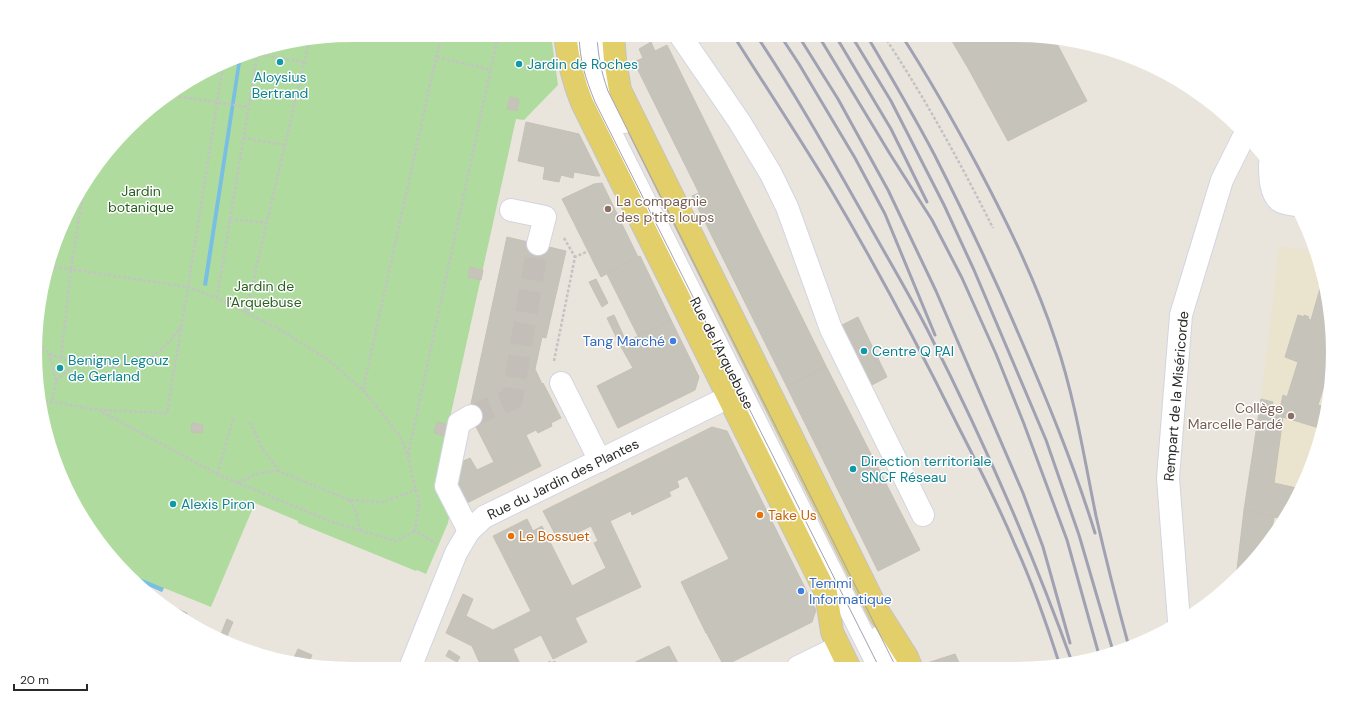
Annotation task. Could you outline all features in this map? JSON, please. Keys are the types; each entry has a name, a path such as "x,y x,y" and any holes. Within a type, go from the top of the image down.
{"main road":[{"name":"Rue de l'Arquebuse","path":"566,42 574,84 582,103 826,593 832,632 846,662"},
{"name":"Rue de l'Arquebuse","path":"614,42 620,90 879,613 909,662"}],"street":[{"name":"Rue de l'Arquebuse","path":"580,42 585,77 595,102 876,662"},
{"name":"Rue de l'Arquebuse","path":"598,42 600,66 608,91 894,662"},
{"path":"685,42 739,121 771,174 787,207 831,329 923,515"},
{"name":"Rempart de la Miséricorde","path":"1179,616 1168,478 1181,315 1222,180 1242,140"},
{"path":"1271,175 1275,197 1281,202 1288,203"},
{"path":"511,210 545,217 538,244"},
{"path":"561,383 600,461"},
{"name":"Rue du Jardin des Plantes","path":"412,662 456,553 469,531 484,517 728,397"},
{"path":"469,531 446,486 459,423 471,416"},
{"path":"808,662 839,647"}],"path":[{"path":"363,390 440,42"},
{"path":"408,456 497,42"},
{"path":"888,42 912,78 952,148 993,228"},
{"path":"246,313 308,46"},
{"path":"268,54 304,62"},
{"path":"217,298 257,57"},
{"path":"437,57 491,70"},
{"path":"46,401 100,410 167,413 222,71"},
{"path":"177,96 248,107"},
{"path":"244,138 285,145"},
{"path":"62,358 71,269 82,201"},
{"path":"230,219 266,223"},
{"path":"561,383 553,366 575,257 562,236"},
{"path":"575,257 588,251"},
{"path":"54,267 188,287 217,298 279,329 327,359 363,390 400,436 408,456 419,504 415,531"},
{"path":"42,346 49,353 76,363 115,365 134,363 149,358 167,344 181,327"},
{"path":"49,353 56,382 52,402"},
{"path":"56,382 76,363"},
{"path":"100,410 217,474 332,522 396,541 415,531"},
{"path":"217,474 234,416"},
{"path":"250,422 262,448 279,471"},
{"path":"238,482 252,475 268,471 279,471 349,500 382,502 416,490"},
{"path":"349,500 355,510 362,531"},
{"path":"415,531 456,553"}],"shaded area":[{"name":"Collège Marcelle Pardé","path":"1279,246 1309,250 1320,292 1325,332 1325,372 1320,412 1310,452 1294,489 1274,524 1262,541 1237,569 1244,510 1261,399"}],"green space":[{"name":"Jardin de l'Arquebuse","path":"552,42 558,85 524,120 516,119 446,436 450,512 448,523 426,574 298,523 298,521 255,503 211,607 164,588 162,592 149,586 119,556 106,541 84,507 74,489 58,452 48,412 45,392 42,352 43,332 48,292 58,252 74,215 94,180 106,163 133,133 163,106 180,94 215,74 252,58 292,48 332,43"}],"water":[{"path":"241,63 207,286 203,285 237,64"},
{"path":"141,579 164,588 162,592 150,587"}],"building":[{"path":"651,42 655,51 667,45 826,366 787,387 692,196 699,193 634,62 643,58 639,49"},
{"path":"953,42 1016,42 1058,45 1087,101 1008,141"},
{"path":"510,97 519,99 517,111 507,109"},
{"path":"526,122 579,134 600,176 574,172 573,178 561,175 559,182 543,179 545,167 518,161"},
{"path":"602,183 638,257 601,277 562,199 594,184"},
{"path":"507,237 566,251 546,338 542,337 535,369 561,418 551,423 552,426 538,433 536,430 526,435 541,466 463,505 454,483 457,464 470,458 477,470 494,462 469,413"},
{"path":"640,256 671,320 638,336 607,274"},
{"path":"470,267 483,270 481,280 468,277"},
{"path":"596,279 608,303 602,307 589,282"},
{"path":"1320,290 1326,352 1323,387 1318,405 1321,406 1316,427 1283,417 1274,483 1295,488 1278,518 1244,510 1261,399 1273,402 1272,406 1280,409 1283,395 1287,397 1298,362 1285,357 1298,315 1304,317 1304,315 1309,317 1308,319 1311,320"},
{"path":"614,315 625,339 619,343 607,318"},
{"name":"Centre Q PAI","path":"858,317 887,377 870,386 840,326"},
{"path":"671,320 699,377 695,390 618,428 597,386 633,368 620,345"},
{"name":"Direction territoriale SNCF Réseau","path":"826,366 920,550 878,571 787,387"},
{"path":"437,422 449,425 446,436 434,433"},
{"path":"192,423 203,425 202,433 191,432"},
{"path":"712,427 727,431 816,610 812,622 732,662 722,662 681,582 729,559 687,476 677,481 679,487 669,492 671,496 632,515 631,511 610,521 641,587 575,618 587,642 553,659 541,635 513,649 519,662 479,662 472,646 446,633 463,594 473,599 466,616 493,630 531,611 493,536 527,519 533,531 542,526 572,586 606,568 594,543 598,541 591,526 566,538 562,531 555,534 543,511"},
{"path":"1244,510 1274,517 1273,526 1262,541 1237,569"},
{"path":"227,619 233,622 227,635 221,633"},
{"path":"669,646 677,662 635,662"},
{"path":"298,649 312,655 310,659 295,656"},
{"path":"449,650 460,657 457,662 446,656"},
{"path":"955,654 959,662 930,662"}],"tunnel":[{"path":"471,416 512,399 538,244"}],"tram line":[{"path":"580,42 588,85 595,102 876,662"},
{"path":"597,42 603,77 608,91 894,662"}],"railway":[{"path":"738,42 831,190 928,366 988,485 1022,560 1045,620 1058,659"},
{"path":"760,42 824,146 927,329 1005,493 1040,577 1070,657"},
{"path":"785,42 855,158 885,214 935,335"},
{"path":"802,42 838,99 888,190 936,291 1023,493 1043,547 1070,643"},
{"path":"822,42 932,220 962,278 996,354 1067,540 1098,651"},
{"path":"839,42 891,129 927,202"},
{"path":"855,42 891,101 944,205 974,270 1046,440 1079,535 1112,647"},
{"path":"871,42 910,109 934,154 989,266 1050,408 1095,533"},
{"path":"906,42 969,150 1011,231 1040,297 1069,385 1096,516 1127,641"}],"place":[{"name":"Aloysius Bertrand","path":"280,62"},
{"name":"Jardin de Roches","path":"519,64"},
{"name":"La compagnie des p'tits loups","path":"608,209"},
{"name":"Tang Marché","path":"673,341"},
{"name":"Centre Q PAI","path":"864,351"},
{"name":"Benigne Legouz de Gerland","path":"60,368"},
{"name":"Collège Marcelle Pardé","path":"1291,416"},
{"name":"Direction territoriale SNCF Réseau","path":"853,469"},
{"name":"Alexis Piron","path":"173,504"},
{"name":"Take Us","path":"760,515"},
{"name":"Le Bossuet","path":"511,536"},
{"name":"Temmi Informatique","path":"801,591"}],"park label":[{"name":"Jardin botanique","path":"141,200"}]}
